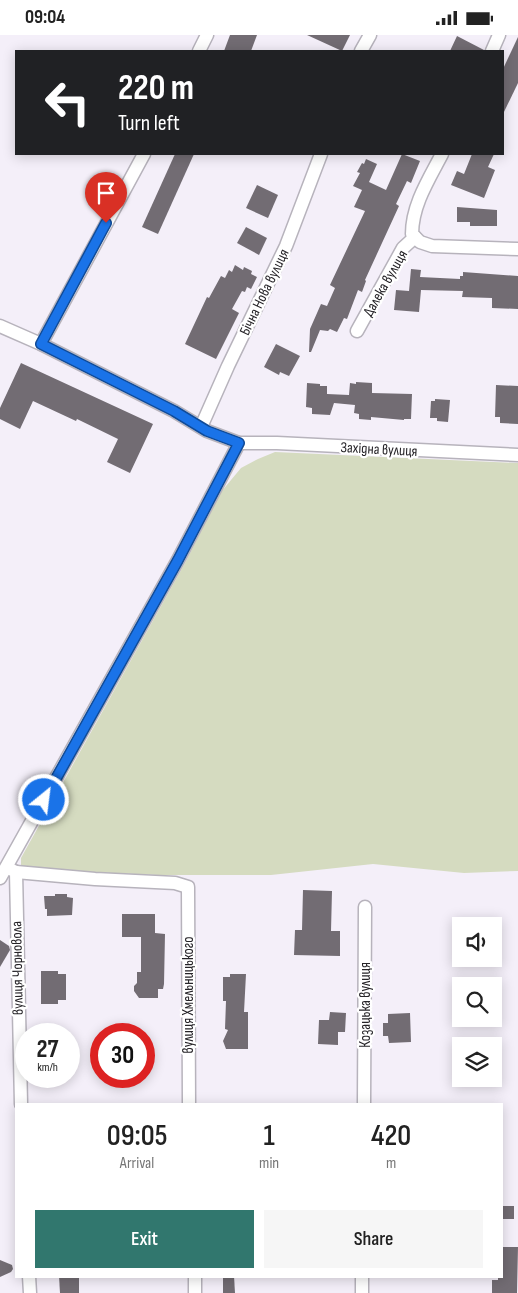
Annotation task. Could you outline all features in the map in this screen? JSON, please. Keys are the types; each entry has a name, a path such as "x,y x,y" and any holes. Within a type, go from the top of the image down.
{"street":[{"path":"200,50 207,35"},
{"path":"362,50 370,35"},
{"path":"492,50 499,35"},
{"path":"41,344 143,155"},
{"name":"Бічна Нова вулиця","path":"201,427 224,374 286,246 321,155"},
{"name":"Далека вулиця","path":"441,155 416,205 412,222 412,234 420,242 432,246 518,249"},
{"name":"Далека вулиця","path":"357,331 403,249 415,237"},
{"path":"0,326 41,344 174,411 207,431 239,443 178,560 7,873"},
{"name":"Західна вулиця","path":"239,443 277,443 518,455"},
{"name":"вулиця Хмельницького","path":"7,873 175,883 188,887 189,1103"},
{"name":"вулиця Чорновола","path":"7,873 21,1103"},
{"name":"Козацька вулиця","path":"364,1103 365,907"},
{"path":"29,1278 30,1293"},
{"path":"195,1278 195,1293"},
{"path":"362,1278 362,1293"}],"green space":[{"path":"275,452 518,463 518,871 464,873 373,864 271,875 158,875 21,869 21,858 185,563 221,492 241,468"}],"building":[{"path":"230,35 257,35 251,50 224,50"},
{"path":"307,35 350,35 342,50"},
{"path":"457,36 484,50 450,50"},
{"path":"518,37 518,83 504,112 504,67"},
{"path":"175,155 194,155 158,234 142,227"},
{"path":"402,155 420,161 411,183 407,181 396,204 399,206 365,280 362,292 358,290 347,319 344,318 337,332 330,329 328,331 320,330 311,352 309,352 310,329 321,304 327,306 335,288 330,285 365,211 354,207 362,190 353,186 360,173 357,172 366,159 377,164 369,182 386,190"},
{"path":"472,155 494,155 488,167 495,170 484,198 451,185 457,171 464,174"},
{"path":"257,185 278,195 268,218 246,208"},
{"path":"457,207 497,210 497,226 470,226 470,222 457,222"},
{"path":"246,227 267,238 259,255 237,243"},
{"path":"235,265 243,270 244,267 252,271 251,274 257,277 251,289 247,287 245,292 242,291 232,309 239,313 216,359 185,344 207,297 209,298 221,276 225,278 229,270 232,272"},
{"path":"411,269 421,270 420,277 460,279 460,276 463,276 463,272 518,276 518,309 492,308 492,298 462,297 463,291 421,290 419,312 394,310 396,290 409,291"},
{"path":"276,344 300,356 289,376 280,372 279,375 264,367"},
{"path":"21,363 153,424 130,473 107,462 118,439 77,419 76,421 33,401 20,429 0,419 0,408"},
{"path":"356,382 372,383 372,393 412,394 411,419 371,417 371,420 359,419 359,414 354,413 355,405 334,403 330,415 312,414 312,408 306,407 307,383 327,386 327,394 349,395 350,383 356,384"},
{"path":"496,385 518,386 518,424 500,423 500,417 495,417"},
{"path":"435,399 450,400 448,422 437,421 437,418 430,418 431,401 435,401"},
{"path":"303,890 332,891 331,931 340,931 340,956 294,955 295,930 302,930"},
{"path":"55,894 67,894 67,897 73,898 72,915 47,916 44,896 55,896"},
{"path":"122,914 155,914 155,933 165,934 164,984 163,989 158,989 158,998 139,998 134,991 134,986 137,983 137,972 141,972 141,937 122,937"},
{"path":"0,940 9,946 10,950 0,967"},
{"path":"41,971 58,971 58,974 66,974 66,1000 58,1000 58,1004 41,1004"},
{"path":"230,974 246,974 244,1012 248,1012 248,1049 226,1049 223,1041 228,1030 225,1029 226,1001 223,1001 223,977 230,977"},
{"path":"330,1012 346,1013 345,1032 338,1032 338,1045 318,1044 319,1020 329,1020"},
{"path":"410,1013 411,1042 389,1043 388,1036 383,1036 383,1023 388,1023 388,1014"},
{"path":"503,1206 514,1206 514,1219 503,1219"},
{"path":"503,1247 518,1247 517,1293 492,1293 492,1280 498,1280 498,1278 503,1278"},
{"path":"0,1260 12,1265 13,1269 11,1272 0,1277"},
{"path":"59,1278 79,1278 79,1293 60,1293"},
{"path":"223,1278 234,1278 235,1293 223,1293"}],"route":[{"path":"44,800 178,560 239,443 207,431 174,411 41,344 106,223"}]}
